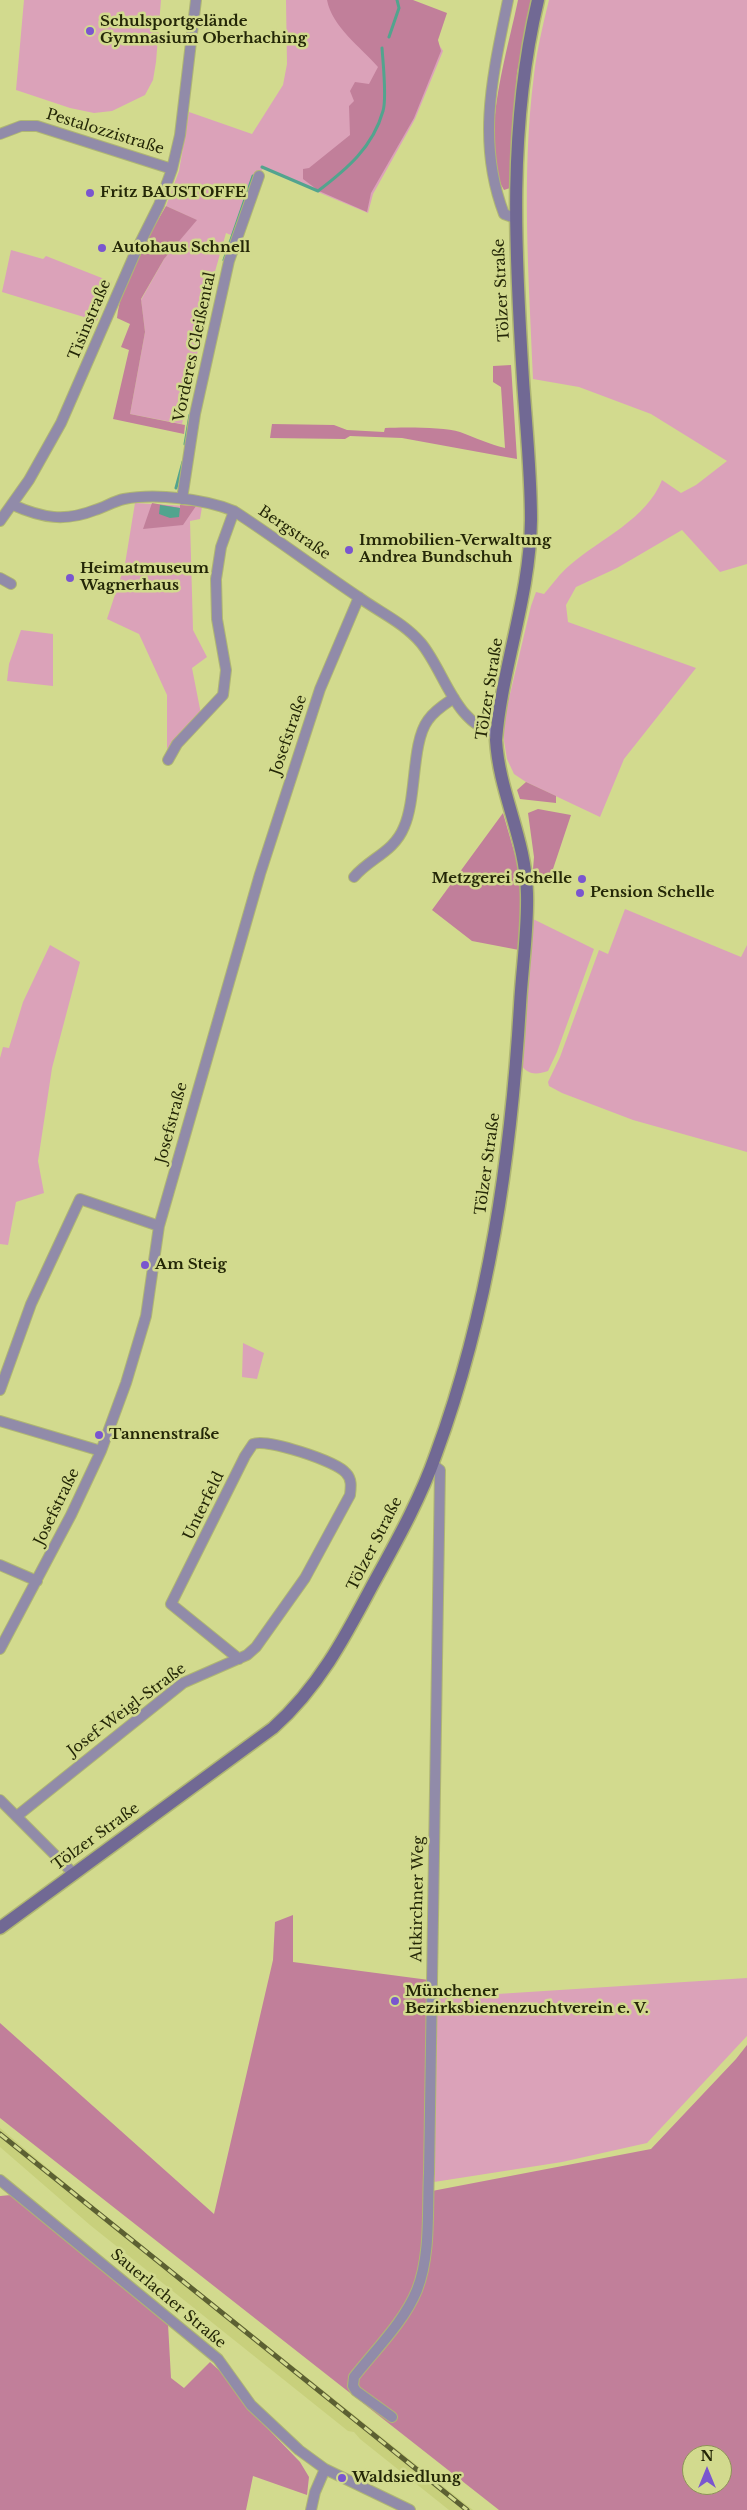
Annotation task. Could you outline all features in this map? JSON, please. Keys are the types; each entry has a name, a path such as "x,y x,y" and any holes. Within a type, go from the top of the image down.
{"main road":[{"name":"Tölzer Straße","path":"0,1928 273,1728 307,1694 341,1644 397,1539 432,1464 460,1382 489,1258 505,1167 516,1074 527,897 526,870 520,837 498,764 497,733 524,595 530,533 530,492 515,218 520,106 538,0"}],"street":[{"name":"Tisinstraße","path":"0,521 13,505 61,424 136,251 159,205 172,169 180,134 196,0"},
{"name":"Tölzer Straße","path":"508,0 488,106 489,130 498,198 504,214 515,218"},
{"name":"Pestalozzistraße","path":"0,134 21,126 36,126 172,169"},
{"name":"Vorderes Gleißental","path":"182,499 195,414 229,261 259,176"},
{"name":"Bergstraße","path":"13,505 37,515 61,518 84,514 124,499 182,499 208,502 234,511 298,553 358,597 408,628 436,663 454,698 475,725 484,730 497,733"},
{"path":"168,760 177,744 223,695 226,670 217,619 216,579 221,547 234,511"},
{"path":"0,578 11,584"},
{"name":"Josefstraße","path":"0,1649 37,1581 101,1452 126,1383 146,1316 159,1226 204,1063 286,789 320,689 358,597"},
{"path":"354,877 361,868 390,850 399,839 408,816 421,736 427,720 454,698"},
{"path":"0,1390 31,1304 80,1199 159,1226"},
{"path":"0,1421 101,1452"},
{"name":"Unterfeld","path":"238,1658 171,1604 245,1456 253,1444 258,1442 290,1449 340,1468 347,1474 352,1484"},
{"name":"Altkirchner Weg","path":"392,2417 356,2391 353,2386 354,2377 406,2310 417,2291 426,2250 429,2173 440,1470 432,1464"},
{"name":"Josef-Weigl-Straße","path":"17,1816 183,1683 247,1655 256,1647 305,1578 350,1495 352,1484"},
{"path":"0,1565 37,1581"},
{"path":"0,1800 74,1874"},
{"name":"Sauerlacher Straße","path":"0,2180 192,2335 218,2359 257,2411 287,2440 325,2469 410,2510"},
{"path":"311,2510 315,2492 325,2469"}],"shaded area":[{"name":"Schulsportgelände Gymnasium Oberhaching","path":"24,0 161,0 153,80 145,95 112,111 94,113 70,108 16,90"},
{"path":"286,0 393,0 436,40 443,51 415,119 373,194 368,213 263,169 255,178 233,236 226,233 214,275 182,424 130,414 145,332 141,300 164,259 196,220 166,206 179,171 189,112 252,134 283,85 287,64"},
{"path":"327,0 413,0 447,13 438,40 441,51 414,118 371,193 367,212 319,191 303,179 303,169 309,168 350,135 349,106 354,101 350,91 355,82 369,84 378,67 341,28 330,10"},
{"path":"518,0 532,0 517,73 510,188 504,190 497,171 494,148 494,123 502,70"},
{"path":"549,0 747,0 747,564 720,572 682,530 617,568 576,587 566,605 568,622 696,668 624,759 600,817 526,782 514,774 507,759 504,741 504,719 531,606 536,592 544,594 559,575 570,565 622,527 646,506 662,480 681,493 696,485 727,461 651,414 579,387 533,379 527,227 528,150 535,65"},
{"path":"166,206 197,220 164,259 141,299 145,332 130,414 185,425 184,434 113,419 129,350 121,347 130,324 117,318 120,303 129,274"},
{"path":"11,250 43,259 46,256 112,282 97,321 2,292"},
{"path":"511,365 517,459 402,438 350,436 345,439 270,438 272,424 334,425 347,430 384,432 385,428 424,428 460,432 505,448 501,387 493,382 493,366"},
{"path":"135,503 202,507 200,519 190,521 193,630 207,657 192,668 201,714 167,749 167,695 139,634 107,619 125,564"},
{"path":"152,503 180,508 180,505 196,506 183,525 143,529"},
{"path":"21,630 53,634 53,686 7,681 9,664"},
{"path":"526,782 556,796 556,803 520,799 517,790"},
{"path":"538,809 571,815 550,878 532,881 534,857 528,813"},
{"path":"503,813 522,879 519,950 472,941 432,910"},
{"path":"625,909 741,957 747,945 747,1152 633,1120 562,1093 549,1086 548,1082 560,1057 599,950 608,954"},
{"path":"531,918 594,949 557,1052 548,1071 540,1073 529,1072 520,1064"},
{"path":"50,945 80,962 52,1068 38,1161 44,1193 16,1202 8,1245 0,1244 0,1058 3,1047 9,1048 23,1002"},
{"path":"243,1343 264,1353 257,1379 242,1377"},
{"path":"293,1915 293,1962 429,1980 432,2191 651,2149 747,2045 747,2510 499,2510 0,2118 0,2023 214,2214 273,1960 275,1922"},
{"path":"747,1978 747,2036 647,2143 562,2162 434,2182 435,1998"},
{"path":"0,2128 100,2212 473,2510 449,2510 360,2439 354,2432 348,2431 90,2225 0,2147"},
{"path":"11,2195 168,2324 171,2378 184,2388 210,2362 231,2381 247,2407 300,2462 309,2477 307,2495 253,2476 246,2510 0,2510 0,2196"}],"water":[{"path":"160,505 180,508 179,517 170,518 159,514"}],"waterway":[{"path":"389,37 399,8 397,0"},
{"path":"262,167 318,191 349,166 373,136 383,111 385,89 382,48"},
{"path":"224,260 253,176"},
{"path":"185,444 190,415"},
{"path":"176,488 183,462"}],"railway":[{"path":"0,2134 467,2510"}],"place":[{"name":"Schulsportgelände Gymnasium Oberhaching","path":"90,31"},
{"name":"Fritz BAUSTOFFE","path":"90,193"},
{"name":"Autohaus Schnell","path":"102,248"},
{"name":"Immobilien-Verwaltung Andrea Bundschuh","path":"349,550"},
{"name":"Heimatmuseum Wagnerhaus","path":"70,578"},
{"name":"Metzgerei Schelle","path":"582,879"},
{"name":"Pension Schelle","path":"580,893"},
{"name":"Am Steig","path":"145,1265"},
{"name":"Tannenstraße","path":"99,1435"},
{"name":"Münchener Bezirksbienenzuchtverein e. V.","path":"395,2001"},
{"name":"Waldsiedlung","path":"342,2478"}]}
